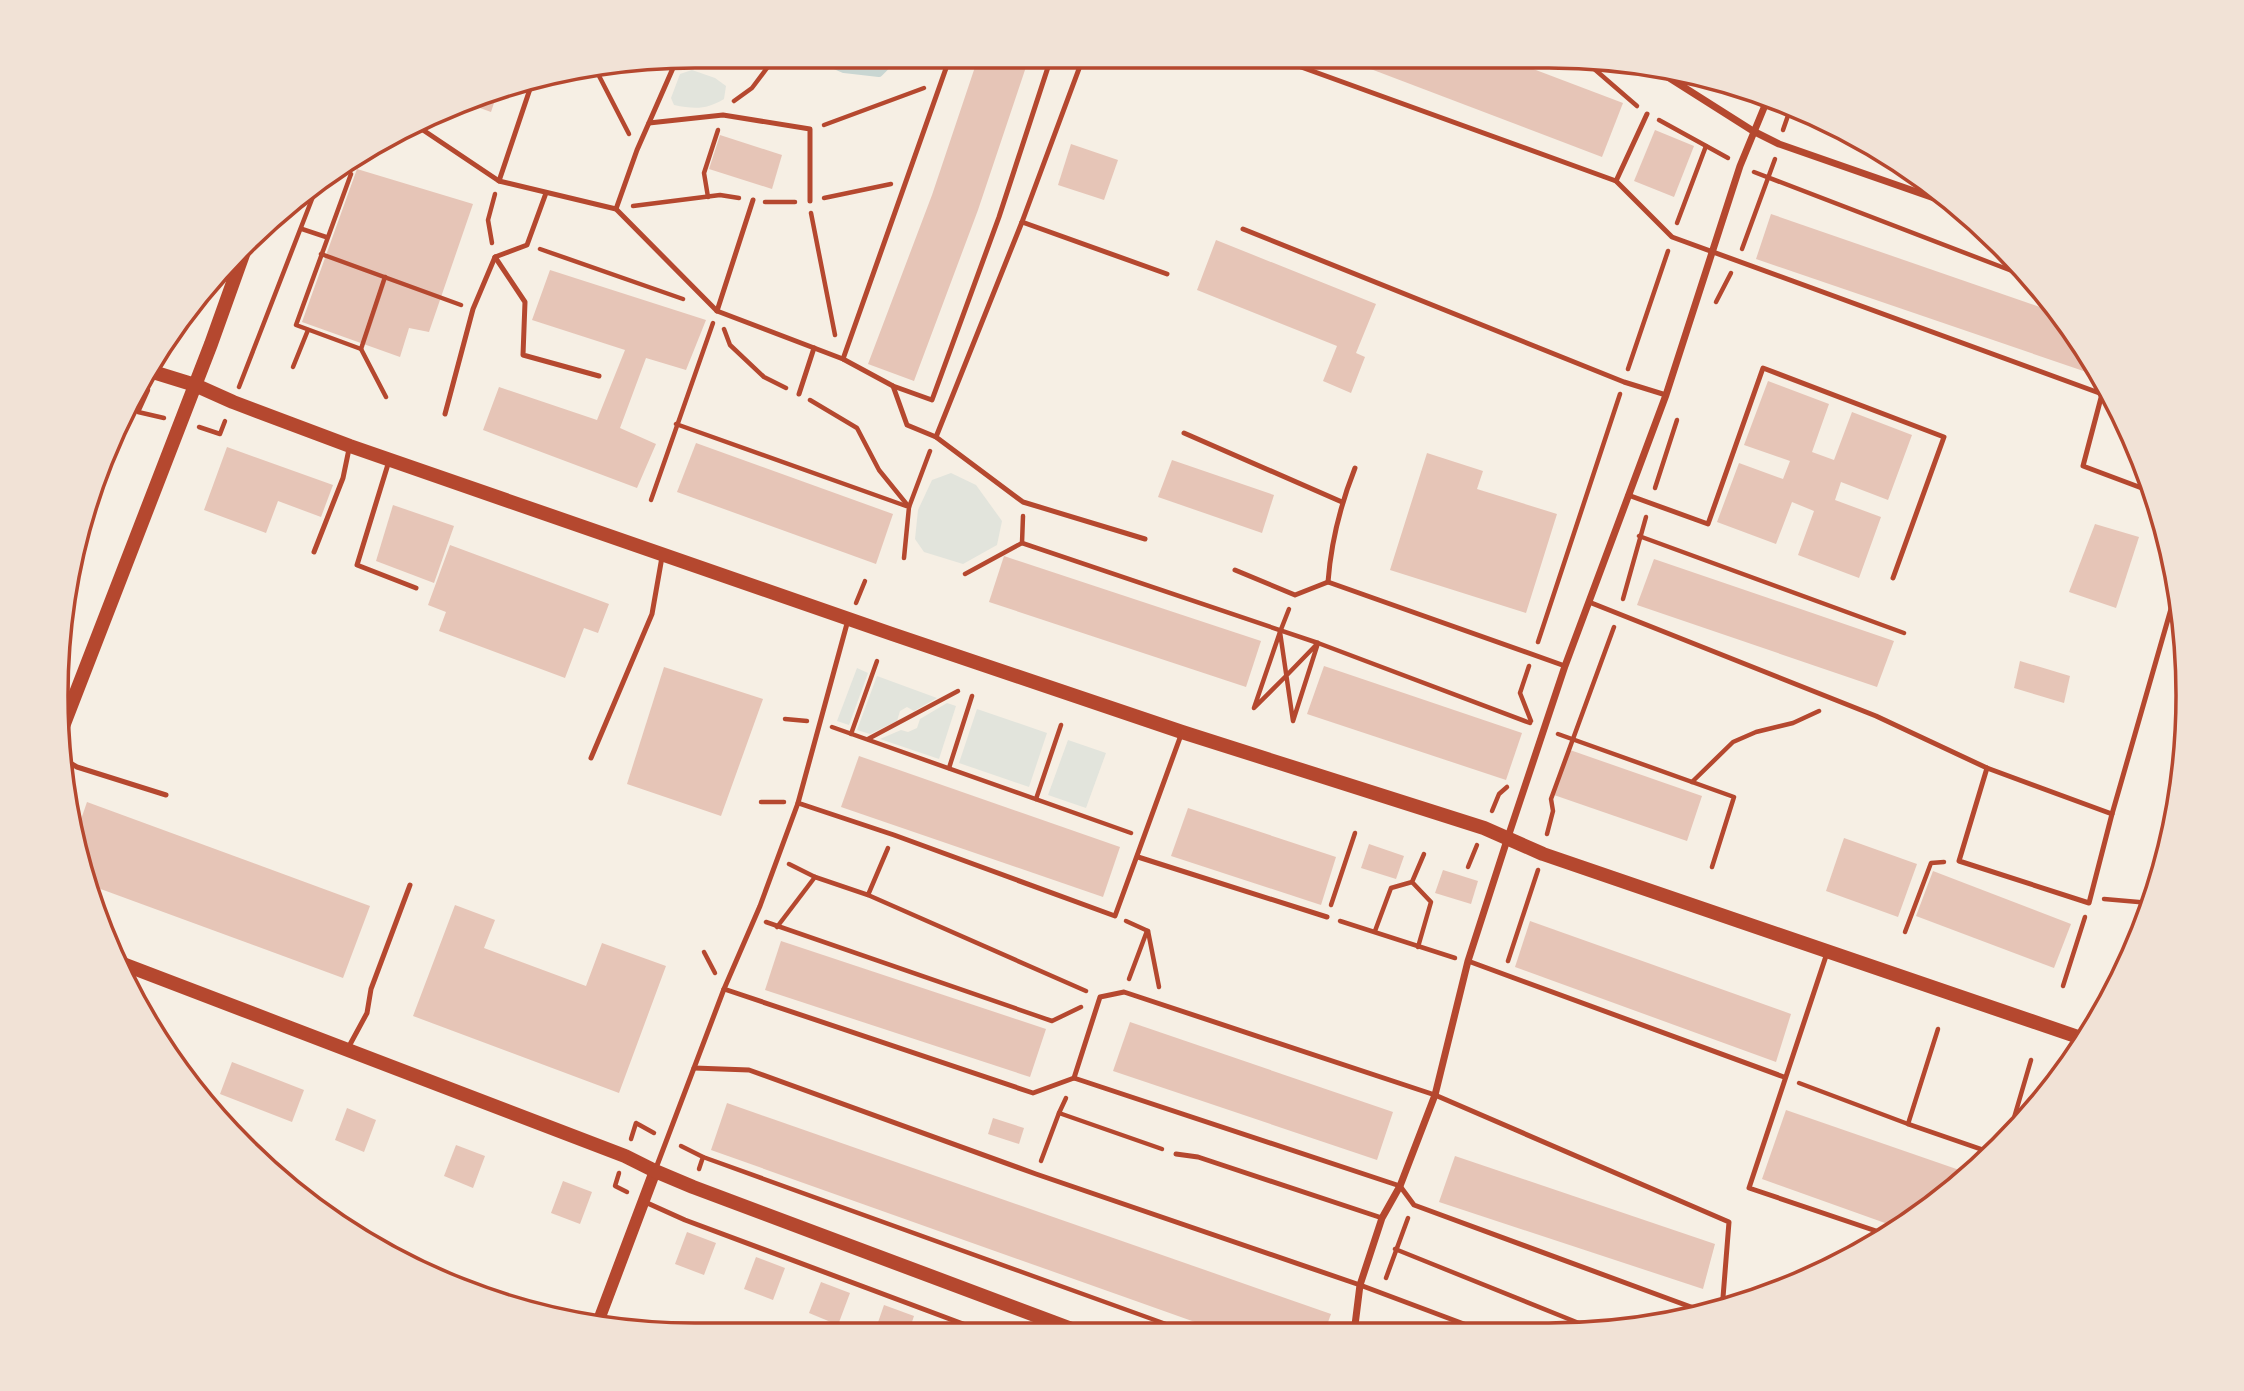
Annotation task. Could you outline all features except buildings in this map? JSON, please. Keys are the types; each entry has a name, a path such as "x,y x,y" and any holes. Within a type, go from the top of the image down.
{"main road":[{"path":"69,711 239,266"},
{"path":"157,373 195,384 233,402 389,460 849,619 1182,732 1484,828 1543,854 2075,1036"},
{"path":"130,966 625,1156 655,1171 1056,1323"}],"street":[{"path":"1674,81 1779,145 1927,196"},
{"path":"1355,1323 1360,1285 1382,1218 1400,1186 1435,1095 1468,961 1508,837 1566,666 1666,395 1740,166 1764,107"},
{"path":"601,1315 655,1171"}],"lane":[{"path":"843,359 947,68"},
{"path":"424,130 499,181 616,209 717,311 843,359 893,386 932,400 999,218 1048,68"},
{"path":"936,438 1022,222 1079,68"},
{"path":"1304,68 1616,181 1672,237 2097,392"},
{"path":"616,209 637,150 673,69"},
{"path":"499,181 529,91"},
{"path":"1616,181 1647,114"},
{"path":"649,122 723,115 810,129 810,201"},
{"path":"445,414 473,309 495,257 527,245 547,193"},
{"path":"717,311 753,200"},
{"path":"1022,222 1167,274"},
{"path":"1243,229 1624,382 1666,395"},
{"path":"495,257 525,302 523,355 599,376"},
{"path":"799,394 814,348"},
{"path":"1628,495 1707,524 1763,368 1944,437 1893,578"},
{"path":"893,386 908,425 936,438 1023,502 1145,539"},
{"path":"2101,399 2083,466 2140,487"},
{"path":"1184,433 1342,502"},
{"path":"314,552 343,478 350,446"},
{"path":"389,460 357,565 416,588"},
{"path":"1328,582 1331,550 1342,502 1355,468"},
{"path":"591,758 652,614 662,554"},
{"path":"1235,570 1294,595 1328,582 1566,666"},
{"path":"1589,602 1876,716 1987,768 2112,814"},
{"path":"1987,768 1959,861 2089,903 2170,613"},
{"path":"655,1171 724,989 778,858 797,803 849,619"},
{"path":"797,803 894,835 1115,916 1182,732"},
{"path":"73,764 166,795"},
{"path":"1138,857 1327,917"},
{"path":"347,1050 367,1013 371,989 410,885"},
{"path":"1828,950 1749,1188 1875,1231"},
{"path":"1468,961 1784,1077"},
{"path":"724,989 1033,1093 1074,1078 1400,1186 1414,1205 1689,1306"},
{"path":"1074,1078 1100,998 1125,992 1435,1095 1729,1223 1723,1297"},
{"path":"694,1068 749,1070 1036,1174 1381,1292 1462,1323"},
{"path":"1176,1154 1198,1157 1382,1218"},
{"path":"643,1201 685,1220 961,1323"}],"path":[{"path":"1596,71 1647,114 1740,166 1769,180 2009,270"},
{"path":"599,76 637,150"},
{"path":"810,129 943,81"},
{"path":"1714,305 1737,262 1769,180 1789,116"},
{"path":"1532,724 1520,693 1672,237 1706,146"},
{"path":"351,174 296,326 361,349 386,397"},
{"path":"495,257 488,220 499,181"},
{"path":"253,355 313,199"},
{"path":"810,201 831,323 843,359"},
{"path":"302,229 326,237"},
{"path":"527,245 717,311 730,345 764,377 857,428 879,470 909,507"},
{"path":"321,254 473,309"},
{"path":"361,349 385,277"},
{"path":"650,500 717,311"},
{"path":"293,367 308,330"},
{"path":"1504,973 1543,854 1553,811 1551,799 1619,614 1639,536 1680,410"},
{"path":"676,424 909,507"},
{"path":"904,558 909,507 936,438"},
{"path":"1022,543 1023,502"},
{"path":"1639,536 1904,633"},
{"path":"965,574 1022,543 1318,643 1573,740 1734,797 1712,867"},
{"path":"1294,595 1254,708 1318,643"},
{"path":"1280,632 1293,721 1318,643"},
{"path":"852,734 877,661"},
{"path":"867,740 958,691"},
{"path":"949,768 972,696"},
{"path":"1692,782 1733,742 1756,732 1793,723 1839,702"},
{"path":"820,723 1144,839"},
{"path":"1036,799 1061,725"},
{"path":"1468,867 1499,794 1510,785"},
{"path":"1355,833 1327,917 1468,961"},
{"path":"867,895 894,835"},
{"path":"1412,882 1424,855"},
{"path":"778,858 815,877 867,895 1100,998"},
{"path":"1905,932 1931,863 1959,861"},
{"path":"777,927 815,877"},
{"path":"1375,932 1391,888 1412,882"},
{"path":"1412,882 1431,902 1418,947"},
{"path":"2063,986 2089,903 2104,898 2140,902"},
{"path":"754,917 1052,1021 1100,998"},
{"path":"1125,992 1148,931 1163,1005"},
{"path":"1908,1124 1938,1028"},
{"path":"2015,1114 2031,1060"},
{"path":"1784,1077 1981,1149"},
{"path":"1036,1174 1059,1113 1176,1154"},
{"path":"703,1157 1163,1323"},
{"path":"1381,1292 1395,1249 1414,1205"},
{"path":"1395,1249 1575,1322"}],"shaded area":[{"path":"692,70 715,78 726,86 724,99 700,108 674,105 671,98 680,74"},
{"path":"951,473 976,485 1002,521 997,545 963,564 924,552 915,539 918,510 932,480"},
{"path":"857,668 868,673 849,725 837,721"},
{"path":"877,676 937,698 914,711 907,707 900,711 897,721 870,734 857,730"},
{"path":"947,703 956,706 939,759 880,739 901,730 908,732 917,728 920,719"},
{"path":"977,709 1047,733 1029,787 959,763"},
{"path":"1068,740 1106,753 1086,808 1048,795"}],"waterway":[{"path":"842,68 879,73 884,68"}]}
